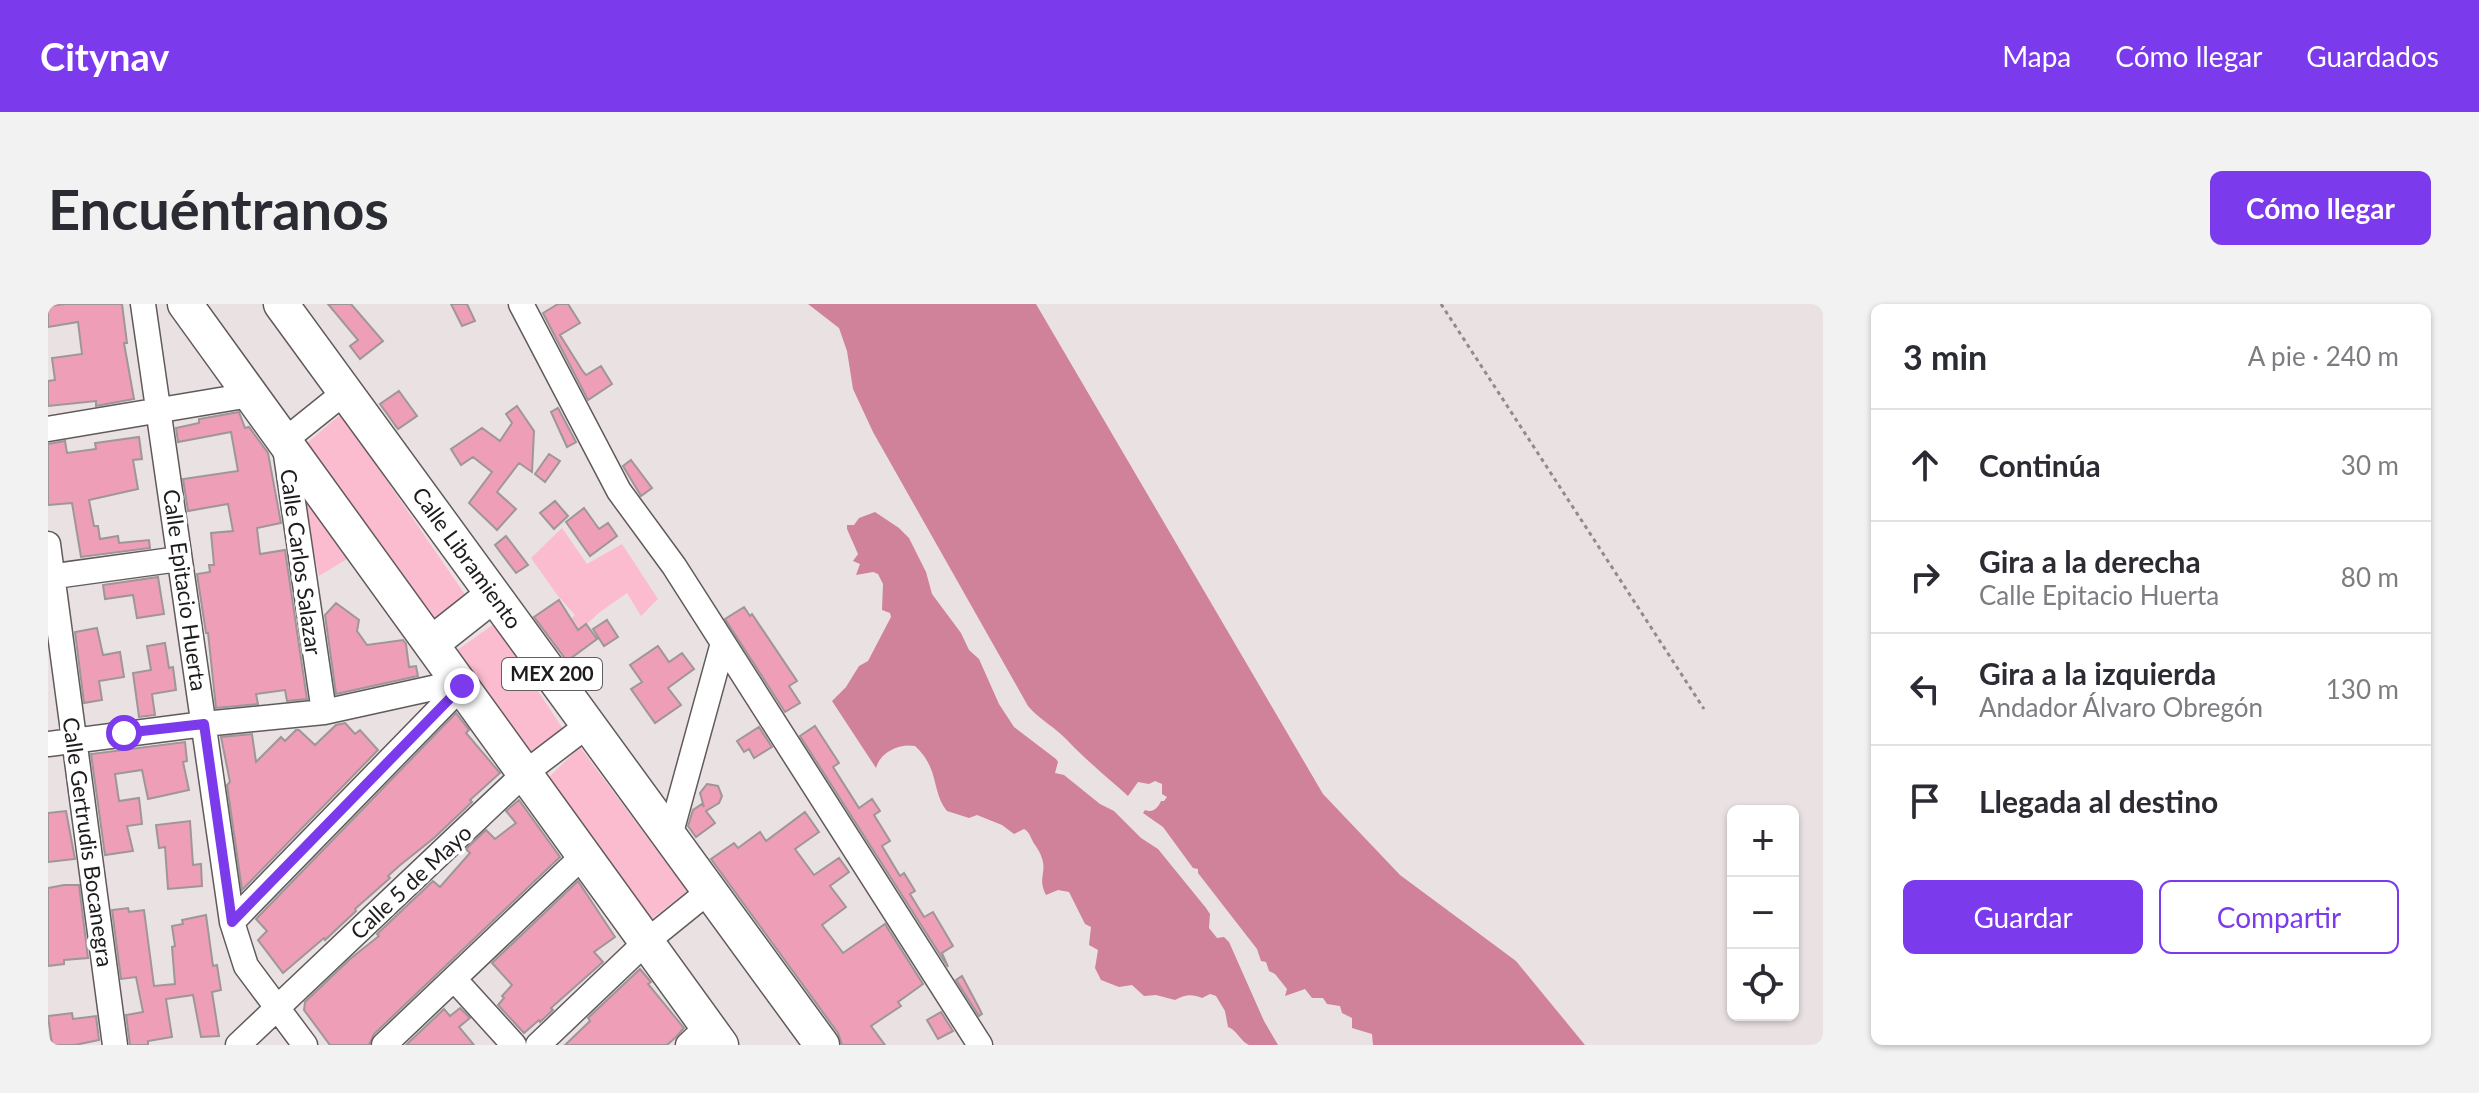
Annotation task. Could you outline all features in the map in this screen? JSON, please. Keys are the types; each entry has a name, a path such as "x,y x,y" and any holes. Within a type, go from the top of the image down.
{"highway":[{"name":"MEX 200","path":"185,304 646,942 705,1039"},
{"name":"Calle Libramiento","path":"281,304 822,1045"},
{"path":"431,644 493,595"}],"street":[{"name":"Calle Epitacio Huerta","path":"143,304 232,922 246,966 305,1045"},
{"path":"521,304 619,491 674,566 980,1045"},
{"name":"Calle Carlos Salazar","path":"324,712 284,441 345,392"},
{"path":"48,429 250,395"},
{"name":"Calle Gertrudis Bocanegra","path":"48,544 115,1045"},
{"path":"50,577 179,559"},
{"path":"670,836 723,643"},
{"path":"48,744 324,712 461,684"},
{"path":"232,922 461,684"},
{"name":"Calle 5 de Mayo","path":"238,1045 525,773 588,725"},
{"path":"384,1045 584,855"},
{"path":"538,1045 646,942 709,891"},
{"path":"455,980 514,1045"}],"path":[{"path":"1441,304 1704,709"}],"shaded area":[{"path":"808,304 1036,304 1323,794 1400,875 1516,961 1585,1045 1373,1045 1372,1034 1352,1028 1352,1018 1342,1013 1340,1006 1327,1004 1323,998 1312,998 1305,989 1285,996 1287,989 1269,971 1266,962 1261,961 1257,949 1198,869 1193,868 1163,827 1143,813 1155,809 1167,797 1162,794 1162,784 1155,781 1149,784 1138,782 1128,796 1028,706 873,432 853,389 847,351 839,328"},
{"path":"341,414 466,596 435,624 307,443"},
{"path":"300,487 347,559 319,576"},
{"path":"875,512 909,538 926,572 932,594 961,633 969,650 979,659 999,704 1014,727 1056,759 1055,773 1064,775 1100,804 1114,811 1141,838 1158,849 1206,908 1210,914 1209,928 1217,938 1224,937 1229,942 1278,1045 1246,1043 1228,1027 1225,1011 1216,996 1210,994 1202,998 1189,995 1175,1000 1156,995 1144,996 1132,985 1119,987 1101,980 1095,968 1098,950 1089,945 1091,927 1085,924 1069,892 1058,890 1046,895 1042,882 1043,861 1024,829 1014,834 1002,825 977,815 969,818 947,811 932,771 915,746 891,750 882,757 876,768 832,701 846,687 859,666 868,661 891,617 890,613 882,610 883,584 878,574 856,575 860,564 853,561 858,554 847,529 847,525 854,525 859,518"},
{"path":"562,528 587,564 622,544 658,599 641,616 627,593 600,612 557,651 550,639 575,615 531,558"},
{"path":"494,624 563,729 526,755 453,653"},
{"path":"580,747 687,891 649,921 548,778"}],"building":[{"path":"122,304 127,343 124,343 134,399 96,406 96,401 48,406 48,381 55,380 52,358 82,354 78,322 48,327 48,306"},
{"path":"328,304 351,304 383,341 360,359 350,346 358,340"},
{"path":"451,304 467,304 475,321 462,326"},
{"path":"558,304 568,304 580,323 560,335 582,370 586,375 601,366 612,384 588,400 543,313"},
{"path":"399,391 417,416 398,429 380,404"},
{"path":"517,406 534,431 532,472 519,463 497,492 516,509 497,530 469,503 492,472 473,457 461,465 451,449 482,428 500,441 512,423 506,414"},
{"path":"558,408 576,442 567,447 551,412"},
{"path":"239,412 245,428 249,427 268,453 281,523 257,528 260,554 285,550 307,699 287,701 285,690 256,694 258,704 216,708 208,633 197,574 210,572 209,565 214,565 211,533 233,531 228,504 188,511 183,479 238,471 231,432 178,442 176,428 199,423 199,419"},
{"path":"139,437 142,459 133,460 138,489 89,500 100,539 118,536 119,543 149,540 150,548 81,557 72,503 48,505 48,444 65,441 67,453 96,449 95,443"},
{"path":"549,454 560,461 545,482 535,474"},
{"path":"631,460 652,488 641,496 623,466"},
{"path":"555,501 568,516 554,529 540,513"},
{"path":"584,508 599,529 608,523 617,536 590,556 566,522"},
{"path":"506,536 528,565 516,573 495,545"},
{"path":"158,577 164,614 137,618 133,595 105,599 103,585"},
{"path":"559,600 578,630 586,624 597,639 567,661 534,617"},
{"path":"336,603 359,620 357,631 367,645 403,640 409,667 416,666 418,676 336,694 325,615"},
{"path":"744,607 750,616 752,614 797,681 789,686 800,703 785,712 725,619"},
{"path":"607,620 618,637 604,646 593,629"},
{"path":"97,628 103,655 120,652 124,677 99,681 102,700 84,703 75,632"},
{"path":"165,643 176,690 152,694 155,715 139,717 133,673 151,670 147,646"},
{"path":"658,646 669,662 682,653 694,669 668,688 681,705 655,723 631,689 642,682 630,665"},
{"path":"456,713 469,730 466,733 500,773 434,838 388,876 390,878 325,940 283,973 258,940 267,931 256,919"},
{"path":"345,723 355,734 360,730 378,750 242,890 227,785 230,782 221,737 252,734 256,762 281,737 285,741 296,730 315,745 336,725"},
{"path":"815,726 839,763 833,767 859,808 872,799 880,811 874,815 890,841 882,846 900,876 904,873 915,891 910,894 924,917 933,912 953,946 942,953 948,967 800,736"},
{"path":"759,727 772,747 754,758 749,749 744,752 737,741"},
{"path":"185,742 187,761 183,762 189,790 148,799 142,770 115,774 119,801 139,798 142,824 127,826 133,851 105,855 91,754"},
{"path":"707,784 718,786 722,796 719,803 706,811 715,823 696,837 688,826 693,810 702,804 704,807 700,793"},
{"path":"519,800 560,857 374,1034 369,1045 330,1045 304,1010 305,1002 379,936 377,934 433,881 440,887 470,853 466,849 486,830 495,839 516,823 506,811"},
{"path":"66,811 75,859 48,862 48,813"},
{"path":"805,812 819,832 795,849 814,875 839,858 849,872 830,886 846,907 822,925 843,953 885,924 923,984 898,1002 901,1006 871,1026 885,1045 842,1045 838,1033 711,859 734,843 738,848 760,832 766,841"},
{"path":"190,821 193,865 201,864 202,886 168,889 165,847 159,848 156,825"},
{"path":"578,881 615,937 594,952 603,962 551,1008 553,1010 540,1022 524,1033 498,1005 512,985 492,963"},
{"path":"79,885 88,958 64,960 64,964 48,966 48,888"},
{"path":"128,908 129,912 144,910 154,986 175,984 172,926 183,924 182,920 206,915 213,966 217,965 221,990 212,992 219,1036 201,1037 193,995 166,999 172,1037 148,1041 148,1045 130,1045 126,1015 143,1012 136,977 121,979 112,910"},
{"path":"640,969 651,982 648,984 684,1028 676,1037 667,1045 565,1045 590,1021 588,1018"},
{"path":"962,976 982,1014 979,1016 956,980"},
{"path":"460,1008 470,1018 459,1027 474,1045 406,1045 444,1009 450,1016"},
{"path":"941,1012 953,1031 938,1039 927,1020"},
{"path":"72,1013 73,1019 96,1016 99,1040 75,1045 52,1045 48,1016"}],"route":[{"path":"124,733 204,724 232,922 462,686"}]}
